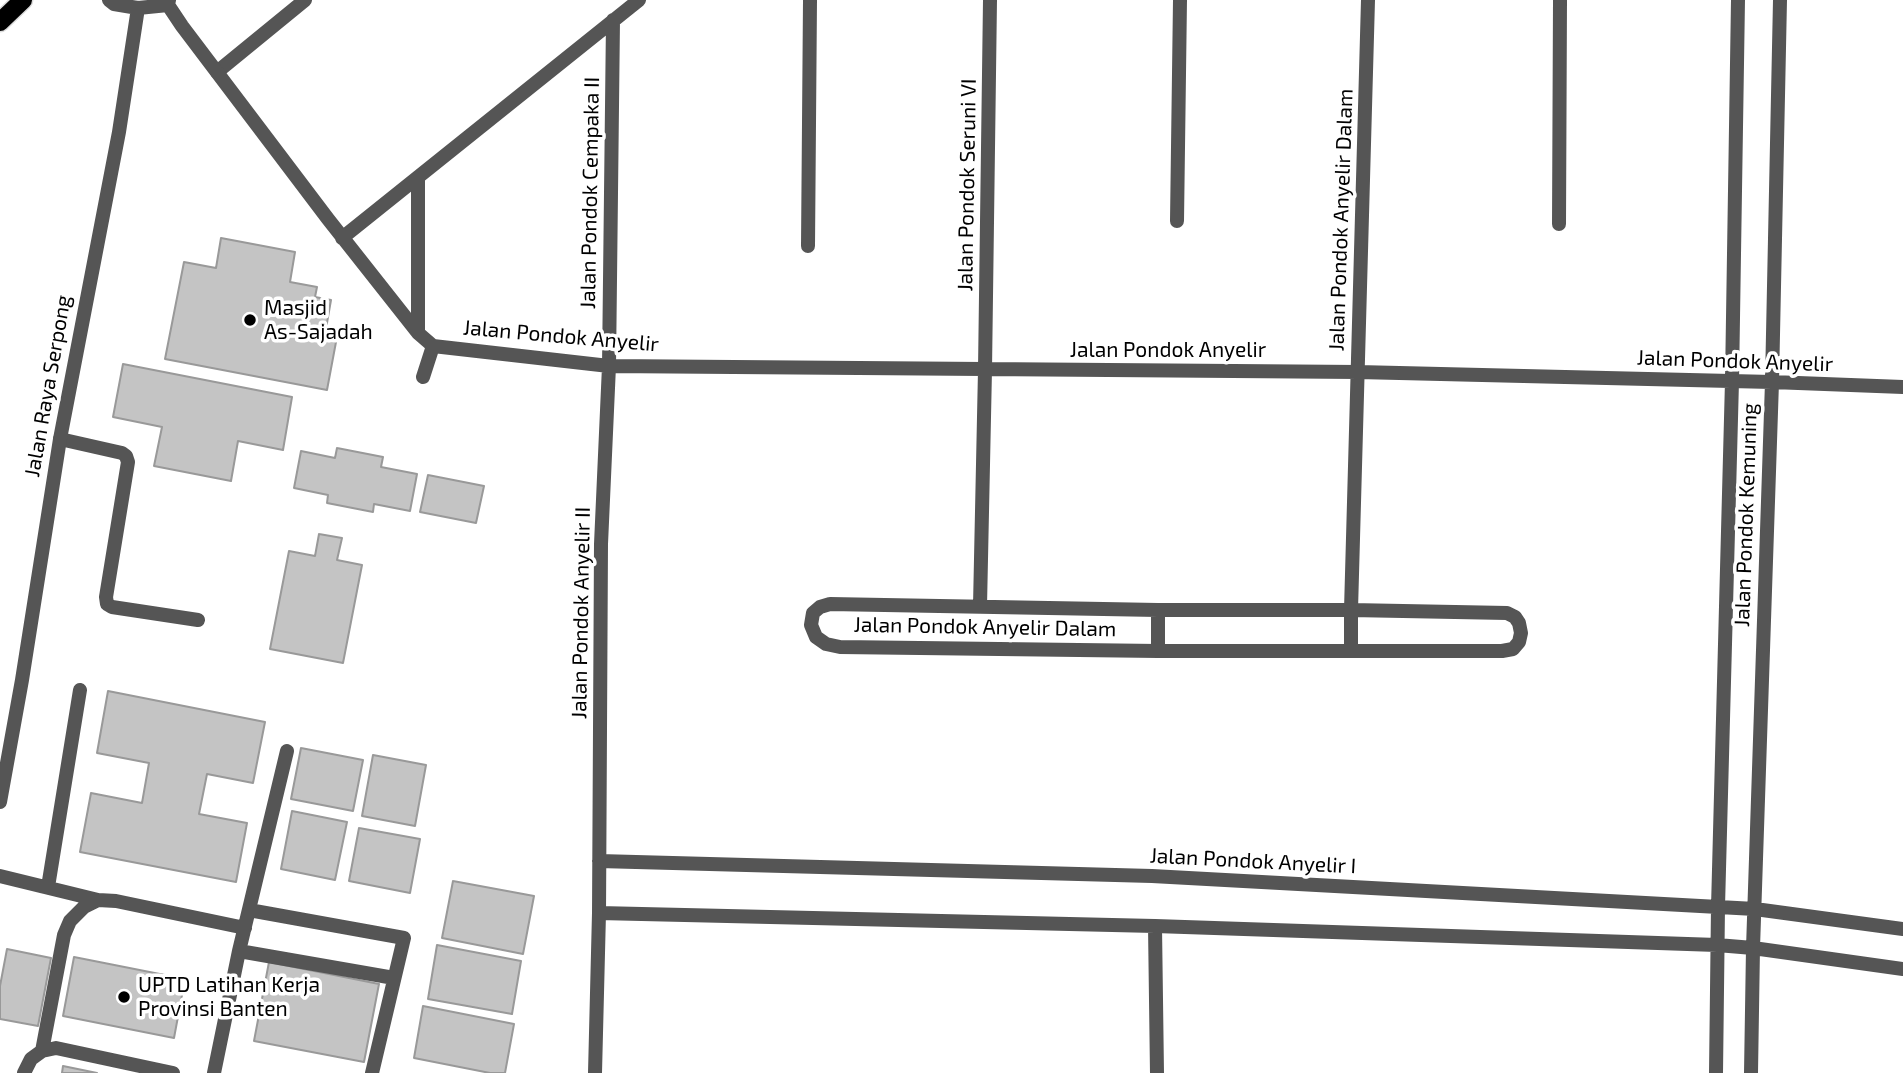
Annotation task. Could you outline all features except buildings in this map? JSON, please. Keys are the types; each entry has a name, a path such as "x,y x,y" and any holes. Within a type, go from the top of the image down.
{"main road":[{"path":"0,22 23,0"}],"street":[{"path":"109,0 114,4 138,8 168,2 182,26 342,238 418,333 433,346 423,377"},
{"path":"217,72 305,0"},
{"path":"342,238 639,0"},
{"path":"808,246 810,0"},
{"name":"Jalan Pondok Seruni VI","path":"985,370 990,0"},
{"path":"1177,221 1180,0"},
{"name":"Jalan Pondok Anyelir Dalam","path":"1352,651 1368,0"},
{"path":"1559,224 1560,0"},
{"name":"Jalan Pondok Kemuning","path":"1716,1073 1738,0"},
{"name":"Jalan Pondok Kemuning","path":"1751,1073 1772,382 1780,0"},
{"name":"Jalan Raya Serpong","path":"0,802 60,439 119,132 138,8"},
{"name":"Jalan Pondok Cempaka II","path":"609,366 613,20"},
{"path":"418,177 418,333"},
{"name":"Jalan Pondok Anyelir","path":"433,346 609,366 1358,372 1903,387"},
{"name":"Jalan Pondok Anyelir II","path":"595,1073 599,913 601,544 609,366"},
{"name":"Jalan Pondok Anyelir Dalam","path":"980,606 985,370"},
{"path":"60,439 122,453 128,462 107,604 198,620"},
{"name":"Jalan Pondok Anyelir Dalam","path":"830,604 980,606 1507,612 1515,617 1521,633 1519,642 1513,649 1502,651 840,647 826,644 816,637 811,625 813,613 830,604"},
{"path":"1158,610 1158,650"},
{"path":"48,887 80,690"},
{"path":"214,1073 239,951 287,751"},
{"name":"Jalan Pondok Anyelir I","path":"599,861 1152,876 1755,909 1903,929"},
{"path":"0,876 98,900 116,901 245,928"},
{"path":"42,1051 64,935 70,921 84,906 98,900"},
{"path":"249,910 404,938 372,1073"},
{"path":"599,913 1155,926 1717,945 1903,969"},
{"path":"1155,926 1157,1073"},
{"path":"239,951 394,978"},
{"path":"24,1073 31,1059 42,1051 56,1048 173,1073"}],"place":[{"name":"Masjid As-Sajadah","path":"250,320"},
{"name":"UPTD Latihan Kerja Provinsi Banten","path":"124,997"}]}
